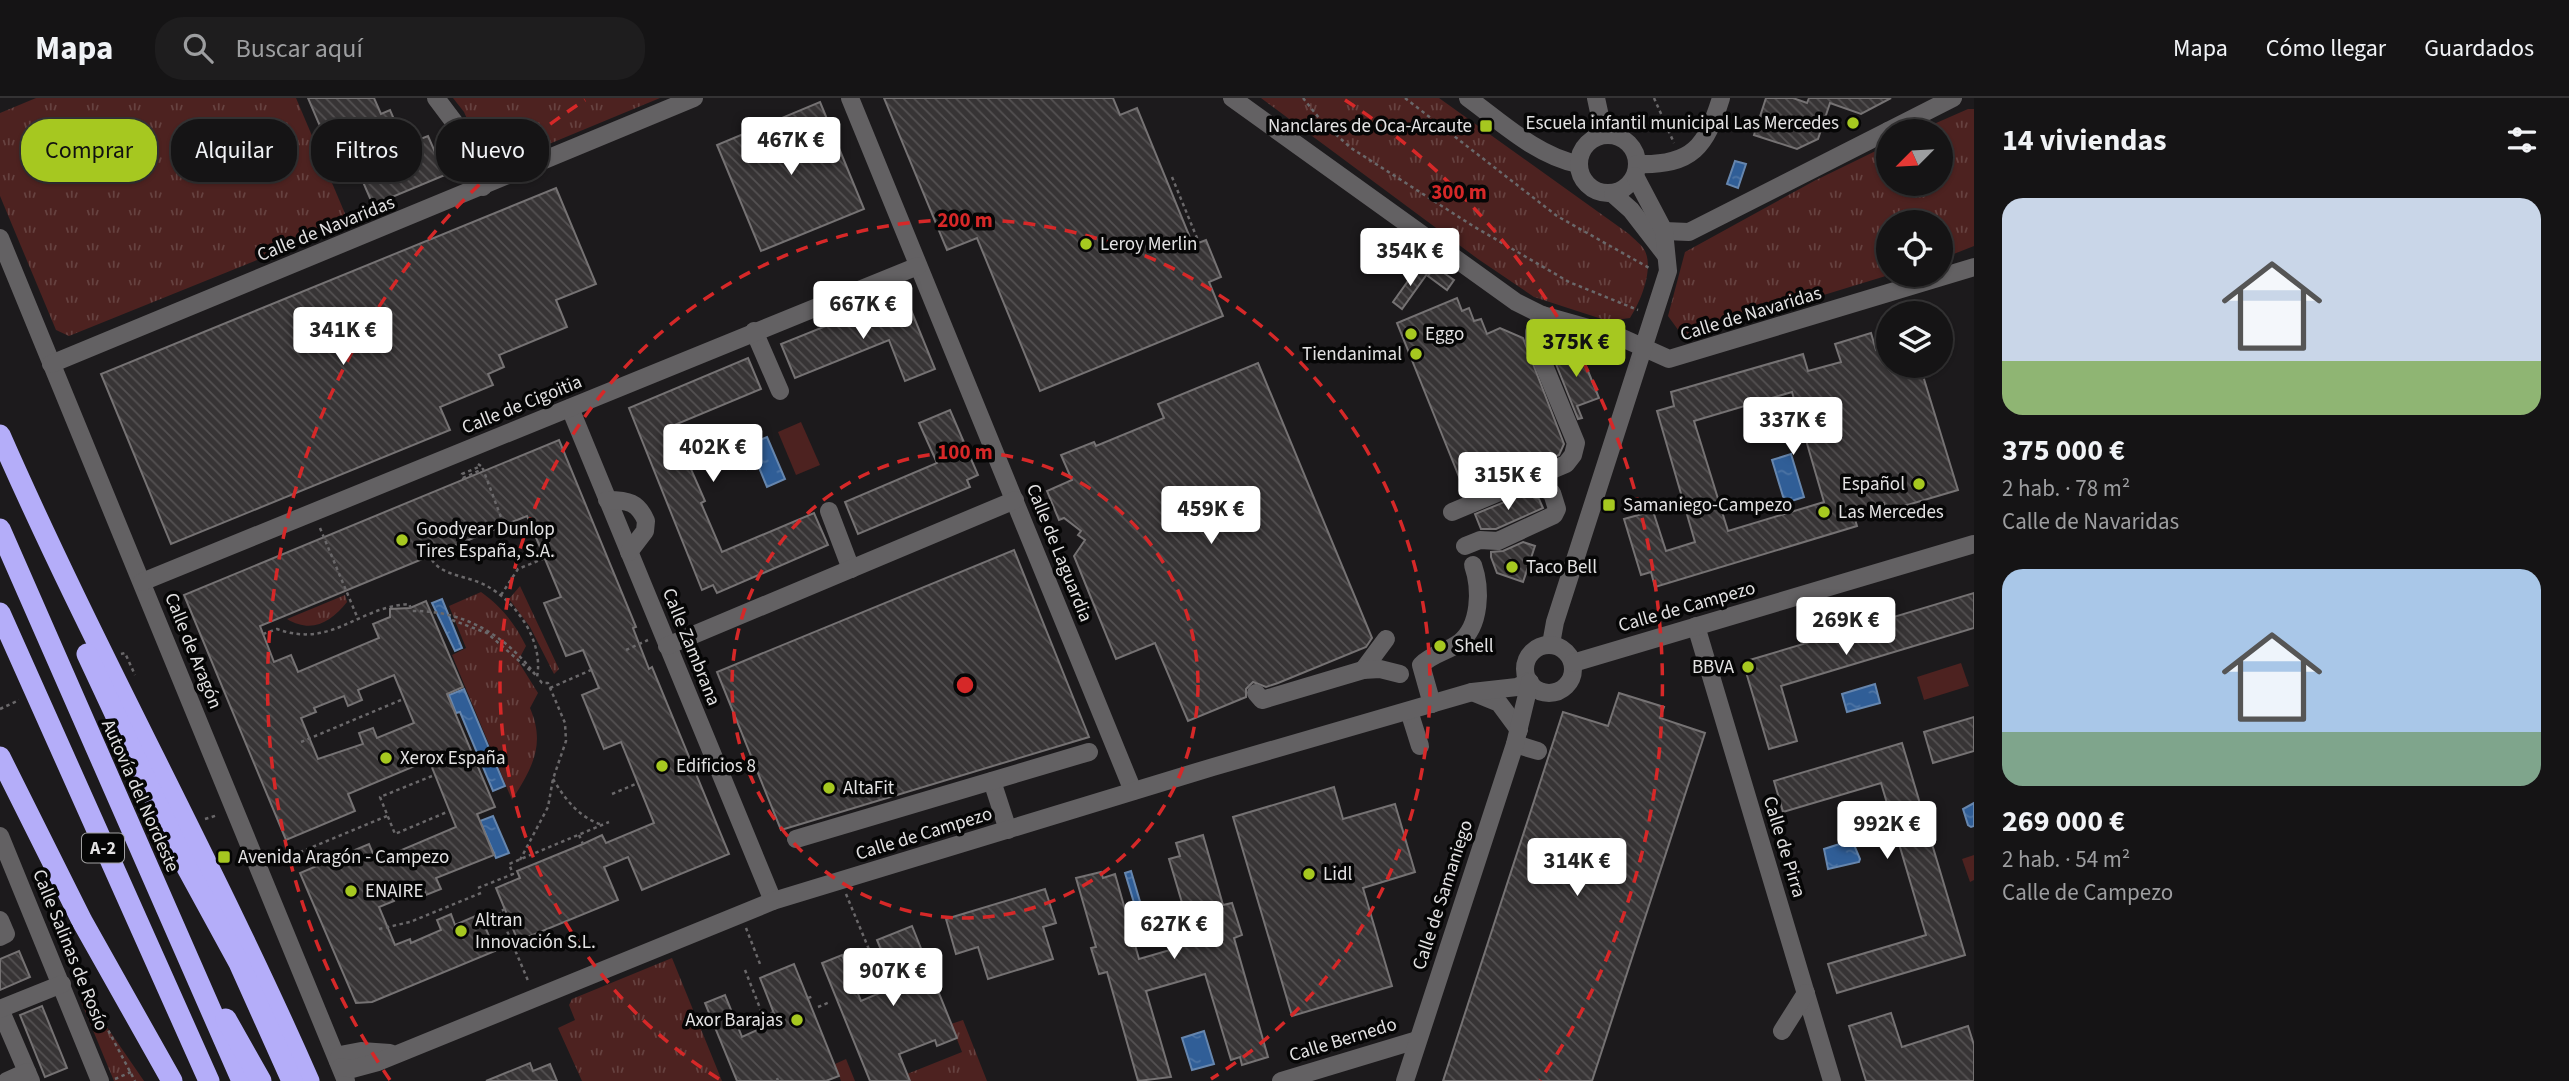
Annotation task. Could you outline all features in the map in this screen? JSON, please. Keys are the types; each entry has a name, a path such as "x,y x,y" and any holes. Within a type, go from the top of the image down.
{"highway":[{"path":"0,435 43,533 251,951 309,1081"},
{"path":"0,453 116,721 186,866 239,963 292,1081"},
{"name":"Autovía del Nordeste","path":"0,529 242,1081"},
{"name":"A-2","path":"0,613 209,1081"},
{"path":"0,757 82,921 172,1081"},
{"path":"185,953 261,1081"}],"street":[{"path":"436,98 457,126 483,187"},
{"name":"Calle de Navaridas","path":"51,365 694,98"},
{"name":"Calle de Laguardia","path":"850,98 1133,791"},
{"name":"Calle de Navaridas","path":"1232,98 1470,271 1542,315 1620,337 1669,359 1698,353 1974,267"},
{"path":"1468,98 1531,143 1566,162 1578,164"},
{"path":"1595,98 1605,135"},
{"path":"1636,170 1681,157 1702,146 1721,98"},
{"path":"1912,119 1953,98"},
{"path":"1551,645 1555,622 1668,271 1661,264 1631,210 1613,194 1593,190 1585,183 1578,164 1587,143 1605,135 1628,142 1635,152 1636,170 1664,231 1661,264"},
{"path":"1664,231 1689,232 1876,137"},
{"path":"1613,194 1630,184 1636,170"},
{"name":"Calle de Aragón","path":"0,238 342,1070"},
{"name":"Calle de Cigoitia","path":"142,582 918,265"},
{"path":"1452,512 1566,464 1573,455 1576,443 1534,341 1534,332 1542,315"},
{"path":"754,331 780,391"},
{"name":"Calle Zambrana","path":"570,408 773,901"},
{"path":"1465,547 1480,540 1498,541 1554,515 1557,509 1552,493 1537,484 1524,483"},
{"path":"607,500 636,504 646,521 645,531 629,552"},
{"path":"667,646 1014,500"},
{"path":"829,511 851,569"},
{"name":"Calle de Campezo","path":"1573,663 1974,544"},
{"path":"1432,704 1421,665 1429,657 1461,642 1472,623 1480,585 1473,565"},
{"name":"Calle de Pirra","path":"1696,626 1832,1081"},
{"path":"1363,670 1386,639"},
{"path":"1551,645 1566,652 1573,663 1568,684 1561,690 1532,680 1533,651 1551,645"},
{"path":"1256,693 1262,700 1363,670 1380,669 1400,674"},
{"name":"Calle de Campezo","path":"342,1070 362,1067 401,1054 773,901 1133,791 1472,692 1532,680"},
{"name":"Calle de Samaniego","path":"1405,1081 1519,732 1532,680"},
{"path":"1472,692 1499,703 1519,732 1538,751"},
{"path":"1409,711 1420,746"},
{"path":"796,839 1089,752"},
{"path":"992,781 1008,830"},
{"name":"Calle Salinas de Rosío","path":"0,836 62,984 98,1079"},
{"path":"6,1081 29,1076 0,1009 62,984"},
{"path":"1782,1031 1806,993"},
{"name":"Calle Bernedo","path":"1281,1081 1417,1040"}],"path":[{"path":"1303,98 1323,123 1351,148 1473,226 1569,282 1641,311"},
{"path":"1405,98 1557,216 1641,265 1661,264"},
{"path":"1654,98 1674,143"},
{"path":"1172,177 1199,243"},
{"path":"461,471 480,463 481,466 462,474 463,478 483,470 505,528 500,543"},
{"path":"316,519 358,619"},
{"path":"430,556 433,564 446,572 465,576 501,595 526,626 541,659 537,677"},
{"path":"501,595 518,569 545,558"},
{"path":"263,634 277,629 297,636 318,636 390,605 409,604 412,611 448,614 477,624 505,642 537,677"},
{"path":"452,620 487,633 550,688 565,723 566,741 553,779 548,807 520,860"},
{"path":"626,650 650,639"},
{"path":"550,688 592,670"},
{"path":"301,742 401,701"},
{"path":"432,776 380,797 387,816 395,834 447,813"},
{"path":"553,779 572,805 585,817 604,825"},
{"path":"612,794 638,783"},
{"path":"199,808 205,820 234,809"},
{"path":"268,866 387,816"},
{"path":"478,888 513,874 509,864 609,822"},
{"path":"579,835 583,844"},
{"path":"497,881 499,887"},
{"path":"841,881 885,988"},
{"path":"379,929 410,922 481,893"},
{"path":"505,909 499,912 536,998"},
{"path":"740,915 760,964"},
{"path":"744,970 767,1026"},
{"path":"866,987 882,981"},
{"path":"74,1000 89,994 135,1081"},
{"path":"808,998 814,996"},
{"path":"818,1007 830,1002"},
{"path":"763,1016 774,1012"},
{"path":"98,1079 131,1072"}],"green space":[{"path":"36,98 296,98 311,133 311,182 332,182 349,223 69,336 56,330 0,196 0,113"},
{"path":"453,98 660,98 549,144 549,119 467,119"},
{"path":"1261,98 1439,98 1640,244 1645,251 1648,267 1645,286 1634,312 1630,318 1608,321 1534,297 1478,259"},
{"path":"1974,109 1974,246 1953,254 1953,210 1876,210 1876,279 1684,338 1668,316 1685,252 1814,181 1876,151 1876,196 1953,196 1953,119 1945,119"},
{"path":"801,422 820,465 796,475 778,432"},
{"path":"520,586 559,669 554,674 530,627 509,599"},
{"path":"481,592 502,610 522,638 526,646 518,661 538,693 530,708 535,721 537,745 531,767 512,800 452,655 466,648 449,606"},
{"path":"345,595 347,602 320,624 305,625 287,619"},
{"path":"1961,663 1969,686 1924,700 1917,677"},
{"path":"1974,855 1974,880 1970,882 1962,859"},
{"path":"672,958 722,1081 582,1081 558,1028 575,1020 569,1005 572,999"},
{"path":"80,999 100,1017 144,1081 114,1081"},
{"path":"963,1020 987,1081 910,1081 907,1074 962,1052 951,1024"},
{"path":"846,1059 855,1081 841,1081 835,1064"}],"water":[{"path":"1735,161 1746,164 1738,188 1727,184"},
{"path":"767,437 785,479 767,487 758,465 747,469 739,449"},
{"path":"1791,454 1804,497 1785,503 1772,460"},
{"path":"442,599 462,648 455,651 432,603"},
{"path":"1875,684 1880,703 1847,712 1842,694"},
{"path":"464,689 505,786 493,791 460,712 456,713 449,695"},
{"path":"1974,803 1974,826 1971,827 1963,809"},
{"path":"493,816 509,853 496,858 480,821"},
{"path":"1852,840 1859,862 1828,869 1824,849"},
{"path":"1131,871 1141,905 1135,906 1125,873"},
{"path":"1204,1031 1214,1064 1192,1070 1182,1038"}],"building":[{"path":"308,98 374,98 381,114 390,110 394,119 317,119"},
{"name":"Leroy Merlin","path":"884,98 1113,98 1120,115 1137,108 1193,245 1206,240 1221,277 1209,282 1223,316 1040,391 977,238 947,250"},
{"path":"1766,98 1793,98 1807,103 1809,98 1891,98 1861,114 1830,103 1818,139 1797,149 1754,135"},
{"path":"820,102 864,209 761,251 717,145"},
{"path":"428,136 436,154 436,179 373,205 363,182 422,182 422,138"},
{"path":"556,188 596,284 556,300 567,327 499,355 504,367 488,374 493,385 440,407 450,430 171,544 101,374"},
{"path":"1418,267 1427,274 1402,309 1393,302"},
{"path":"1435,267 1454,280 1447,290 1428,276"},
{"path":"1457,298 1462,311 1469,308 1474,321 1481,319 1487,334 1500,328 1523,338 1564,444 1559,455 1466,494 1397,323"},
{"path":"893,299 896,305 907,300 935,369 905,381 889,340 795,378 781,344"},
{"path":"1871,333 1876,350 1876,378 1924,378 1958,490 1887,511 1884,503 1853,513 1857,526 1655,587 1651,572 1641,575 1624,519 1653,511 1666,551 1695,542 1657,411 1674,406 1671,392 1803,354 1808,371 1841,362 1835,344","holes":["1792,392 1824,502 1728,531 1694,421"]},
{"path":"1579,349 1599,398 1577,406 1582,418 1578,419 1552,354 1556,353 1558,358"},
{"path":"748,358 761,389 672,426 705,501 701,503 722,552 814,513 828,545 717,593 713,585 702,590 629,408"},
{"path":"1258,363 1372,638 1366,647 1278,683 1266,687 1253,682 1246,689 1246,697 1188,721 1155,643 1116,659 1074,556 1085,540 1078,535 1081,531 1064,518 1059,520 1047,491 1072,480 1061,455 1094,442 1096,446 1164,418 1158,404"},
{"path":"950,410 978,475 967,480 970,487 858,534 845,502 937,463 919,423"},
{"path":"559,440 636,627 633,628 649,669 652,667 729,854 642,890 628,857 604,867 618,900 518,941 496,888 520,878 517,871 602,835 606,843 654,823 621,742 604,749 582,695 599,688 583,650 566,656 544,603 561,597 527,516 260,626 274,662 291,655 298,672 379,638 373,624 390,617 390,609 410,608 426,601 463,687 447,694 495,807 477,814 494,855 436,878 441,889 426,895 422,885 392,897 394,901 379,907 395,945 410,939 411,943 441,930 437,920 451,914 455,925 480,914 495,951 372,1002 356,1003 300,873 369,844 376,861 456,827 429,760 348,794 355,811 286,840 184,595","holes":["394,675 414,723 377,738 373,728 359,733 363,744 318,759 301,718 316,712 314,708 344,696 348,706 362,700 358,690"]},
{"path":"1524,494 1539,499 1543,508 1496,529 1481,529 1475,514"},
{"name":"Taco Bell","path":"1523,542 1535,546 1523,582 1497,573 1491,552 1503,551"},
{"path":"1014,550 1089,737 781,830 717,672"},
{"path":"1974,593 1974,628 1781,686 1797,741 1769,749 1743,662"},
{"path":"1619,693 1664,707 1660,718 1705,733 1592,1081 1443,1081 1563,712 1608,726"},
{"path":"1974,717 1974,751 1933,763 1924,732"},
{"path":"1902,743 1965,955 1837,993 1828,964 1926,935 1881,783 1783,812 1774,781"},
{"path":"1334,787 1343,819 1395,804 1415,872 1363,888 1392,986 1292,1016 1233,817"},
{"path":"1203,835 1223,905 1232,903 1242,935 1234,938 1268,1057 1242,1065 1240,1057 1231,1060 1205,974 1146,991 1171,1077 1138,1081 1107,972 1099,974 1091,948 1096,947 1076,878 1101,872 1103,878 1115,874 1139,959 1194,943 1169,859 1180,856 1176,843"},
{"path":"1045,889 1056,923 1043,927 1053,959 988,979 978,947 956,954 946,919"},
{"path":"912,926 957,1038 937,1046 935,1040 899,1054 910,1081 870,1081 822,963 842,955 861,1001 895,984 877,940"},
{"path":"19,951 30,977 0,990 0,959"},
{"name":"Axor Barajas","path":"794,964 839,1076 826,1081 737,1081 705,1003 725,995 742,1037 777,1021 760,978"},
{"path":"42,1006 67,1068 45,1077 20,1015"},
{"path":"1891,1013 1902,1047 1968,1026 1974,1045 1974,1081 1866,1081 1849,1026"},
{"path":"530,1063 533,1071 550,1064 557,1081 486,1081"}],"place":[{"name":"Escuela infantil municipal Las Mercedes","path":"1853,123"},
{"name":"Nanclares de Oca-Arcaute","path":"1486,126"},
{"name":"Leroy Merlin","path":"1086,244"},
{"name":"Eggo","path":"1411,334"},
{"name":"Tiendanimal","path":"1416,354"},
{"name":"Español","path":"1919,484"},
{"name":"Samaniego-Campezo","path":"1609,505"},
{"name":"Las Mercedes","path":"1824,512"},
{"name":"Goodyear Dunlop Tires España, S.A.","path":"402,540"},
{"name":"Taco Bell","path":"1512,567"},
{"name":"Shell","path":"1440,646"},
{"name":"BBVA","path":"1748,667"},
{"name":"Xerox España","path":"386,758"},
{"name":"Edificios 8","path":"662,766"},
{"name":"AltaFit","path":"829,788"},
{"name":"Avenida Aragón - Campezo","path":"224,857"},
{"name":"Lidl","path":"1309,874"},
{"name":"ENAIRE","path":"351,891"},
{"name":"Altran Innovación S.L.","path":"461,931"},
{"name":"Axor Barajas","path":"797,1020"}]}
